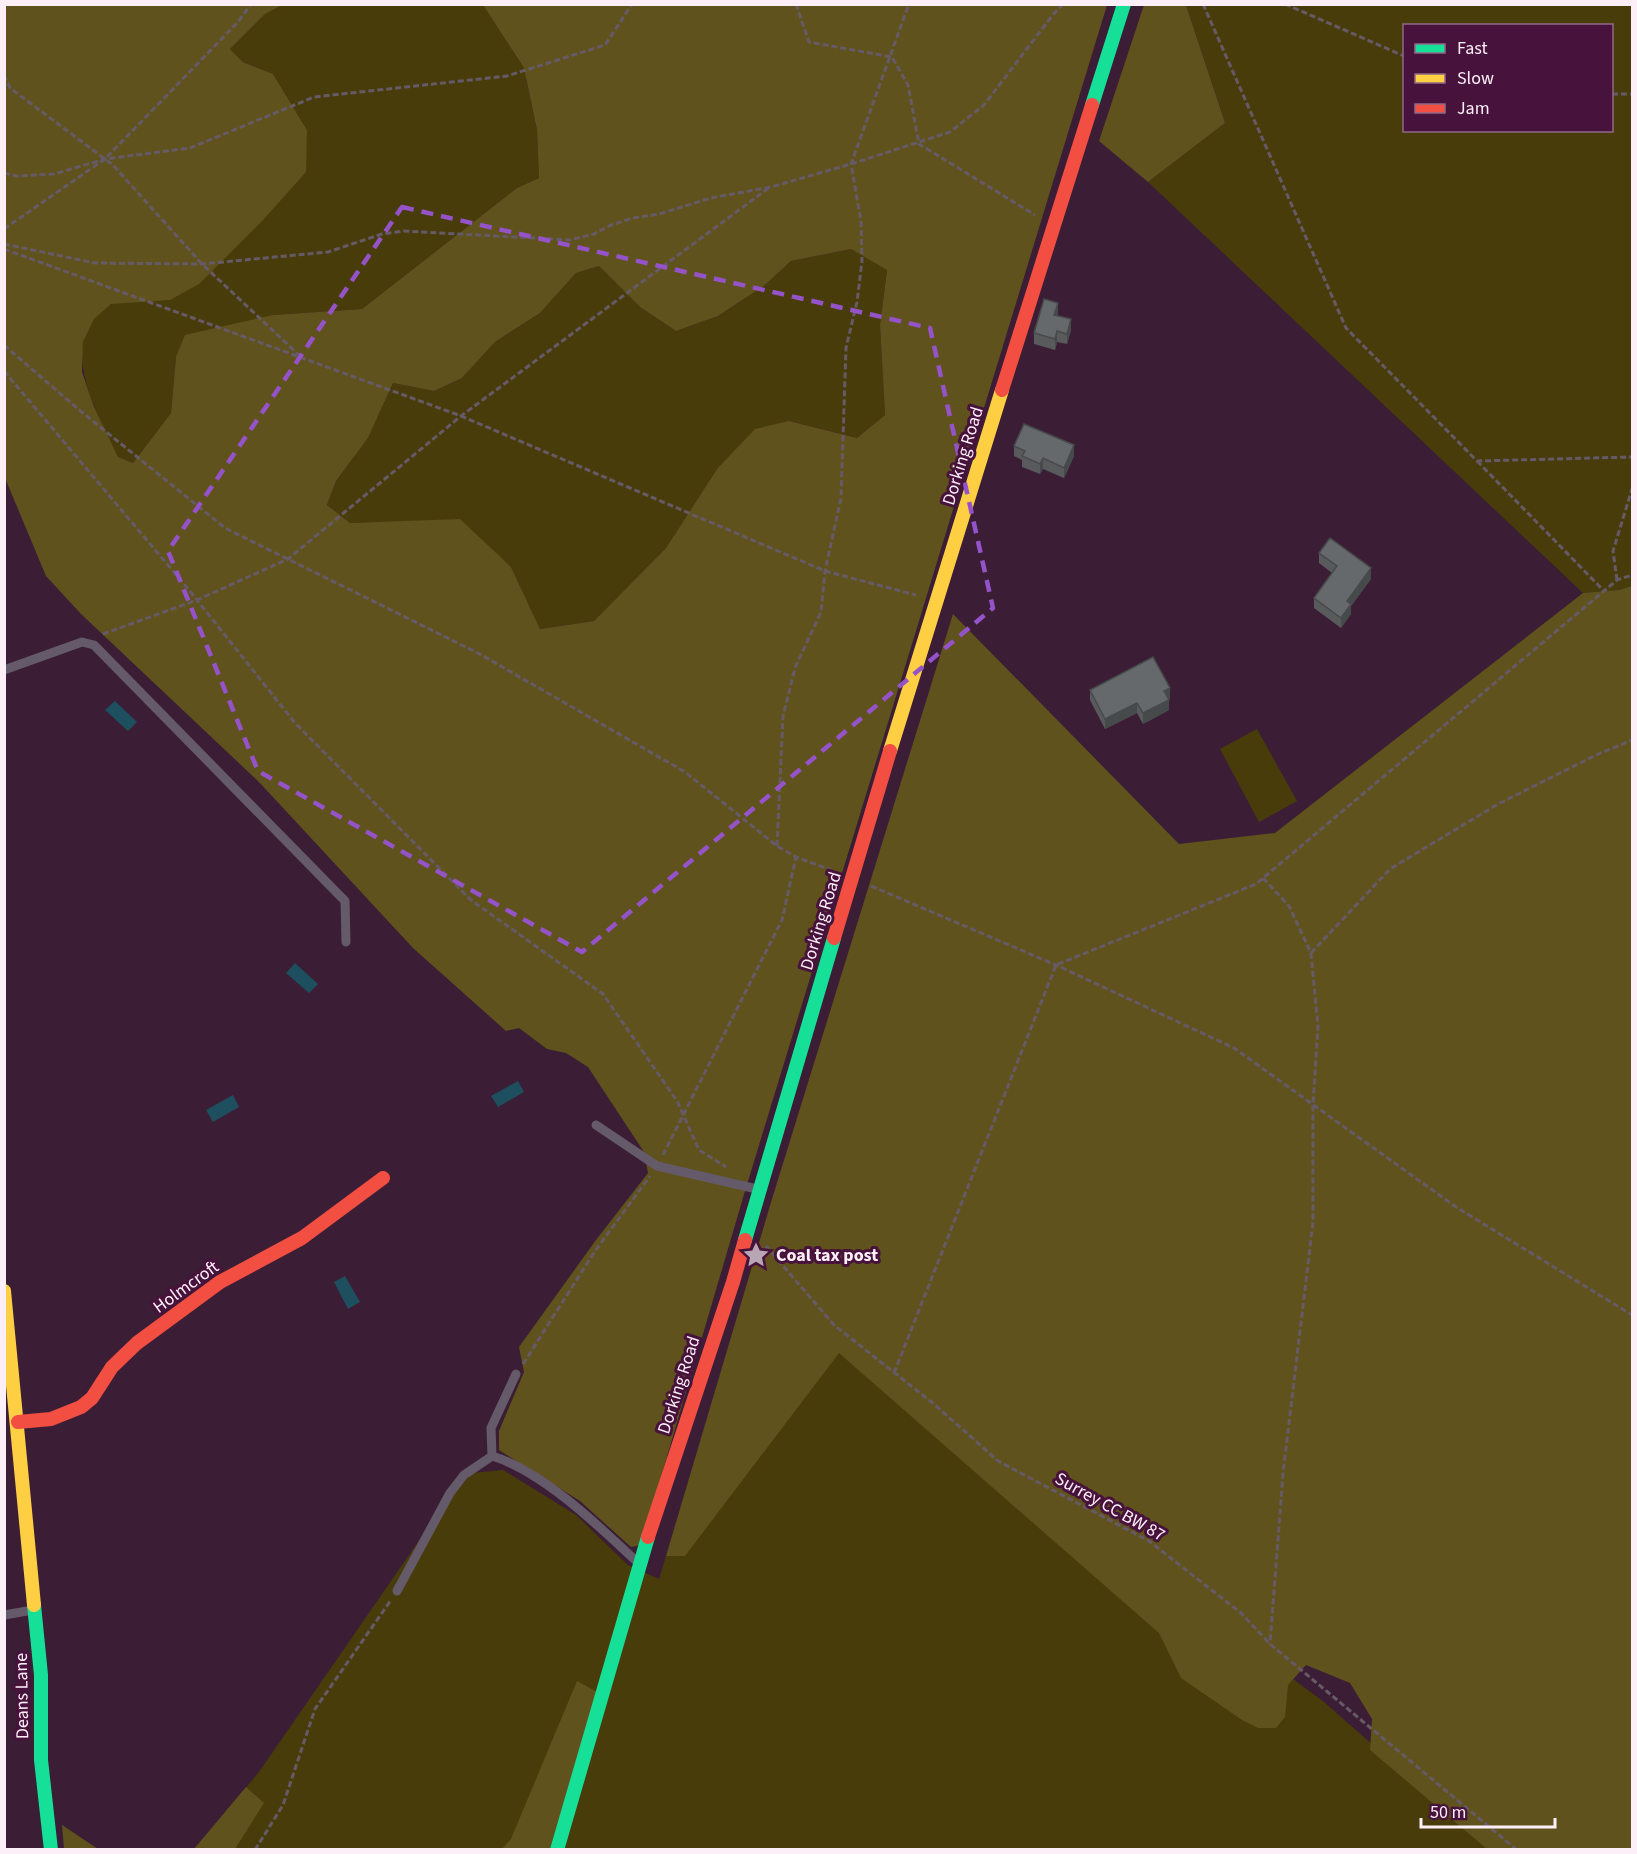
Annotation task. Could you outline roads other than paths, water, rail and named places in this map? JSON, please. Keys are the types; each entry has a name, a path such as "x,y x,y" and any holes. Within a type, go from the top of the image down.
{"main road":[{"name":"Dorking Road","path":"557,1850 639,1564 733,1282 936,601 1124,4"},
{"name":"Holmcroft","path":"18,1422 51,1419 81,1407 92,1398 112,1367 137,1343 220,1282 302,1238 383,1178"},
{"name":"Deans Lane","path":"4,1291 41,1675 41,1760 51,1850"}],"lane":[{"path":"4,670 86,641 94,645 345,901 346,942"},
{"path":"596,1125 657,1166 759,1189"},
{"path":"492,1456 492,1428 516,1374"},
{"path":"492,1456 520,1470 565,1498 639,1564"},
{"path":"397,1591 450,1493 464,1475 492,1456"},
{"path":"4,1615 35,1610"}],"water":[{"path":"115,701 137,722 128,731 105,710"},
{"path":"295,963 318,984 309,993 286,973"},
{"path":"518,1081 524,1092 498,1107 491,1096"},
{"path":"233,1095 239,1107 213,1122 206,1110"},
{"path":"345,1276 360,1302 348,1309 334,1282"}],"place":[{"name":"Coal tax post","path":"756,1255"}]}
